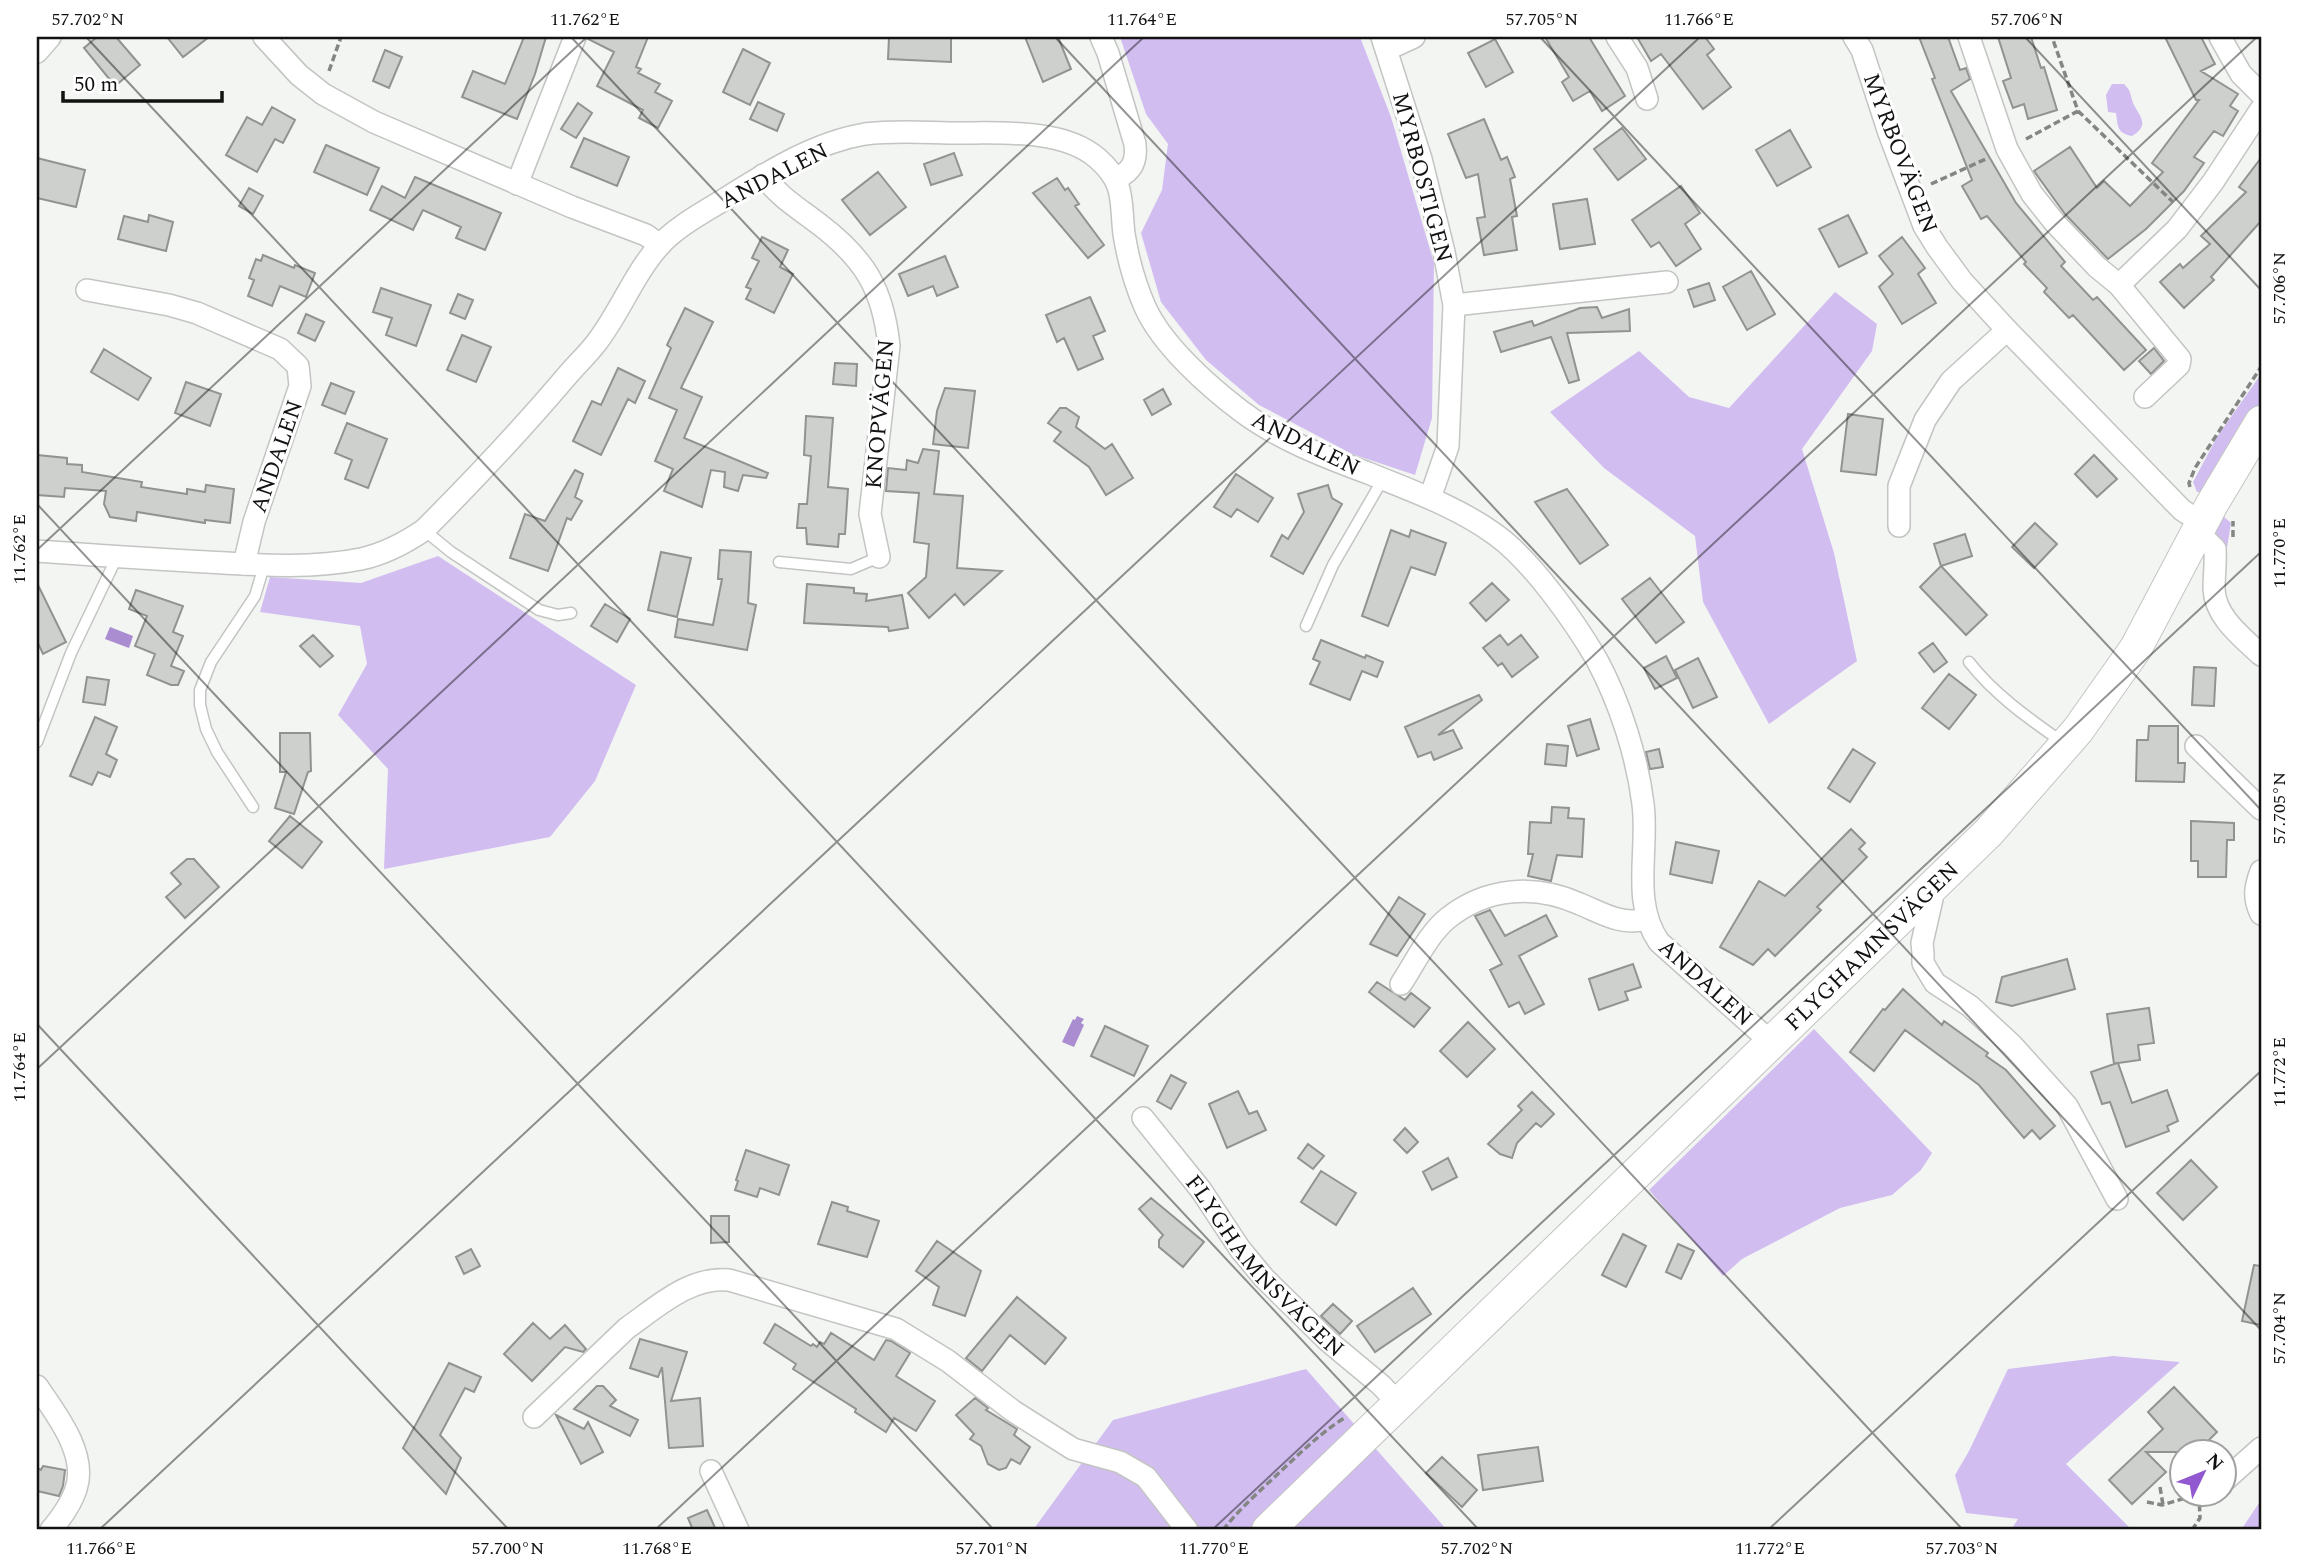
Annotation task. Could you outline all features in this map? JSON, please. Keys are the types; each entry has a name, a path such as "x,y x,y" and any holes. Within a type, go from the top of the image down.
{"street":[{"path":"37,52 50,37"},
{"path":"264,37 299,75 321,92 374,122 517,184 646,235 660,245"},
{"path":"517,184 575,37"},
{"path":"1101,37 1136,156 1127,173 1116,178"},
{"name":"MYRBOSTIGEN","path":"1414,37 1385,43 1421,159 1454,305 1448,446 1430,498"},
{"path":"1617,37 1637,68 1647,99"},
{"name":"MYRBOVÄGEN","path":"1854,37 1862,50 1889,133 1924,226 1962,281 2195,525 2215,550 2214,590 2217,607 2261,655"},
{"path":"1969,37 2007,149 2032,194 2071,241 2119,285 2180,359 2179,365 2145,397"},
{"path":"2220,37 2241,74 2261,94"},
{"path":"2119,285 2188,216 2261,109"},
{"name":"ANDALEN","path":"37,551 254,565 331,563 363,558 406,542 424,530 532,418 597,341 660,245 691,220 763,175 819,147 866,134 1019,133 1067,141 1090,152 1109,168 1116,178 1122,195 1124,232 1130,266 1147,311 1167,342 1243,413 1288,439 1463,514 1499,537 1525,561 1596,659 1620,715 1639,781 1643,807 1642,894 1646,919 1659,942 1771,1042"},
{"name":"KNOPVÄGEN","path":"763,175 777,194 856,256 875,285 886,321 888,346 870,514 879,557"},
{"path":"1454,305 1667,282"},
{"name":"ANDALEN","path":"87,290 169,305 197,313 280,349 298,366 300,386 247,544 254,565"},
{"path":"1899,526 1899,486 1925,420 1951,381 2007,331"},
{"name":"FLYGHAMNSVÄGEN","path":"1268,1530 1989,832 2067,745 2136,648 2195,525 2261,422"},
{"path":"2196,747 2261,809"},
{"path":"2261,871 2255,888 2255,901 2261,914"},
{"name":"ANDALEN","path":"1401,984 1435,931 1447,918 1501,893 1529,890 1558,894 1619,921 1633,923 1646,919"},
{"path":"1925,892 1932,900 1923,943 1923,963 1935,983 1970,1006 2012,1045 2067,1106 2117,1199"},
{"name":"FLYGHAMNSVÄGEN","path":"1143,1118 1201,1190 1240,1250 1264,1278 1328,1341 1398,1402"},
{"path":"534,1417 627,1328 644,1316 702,1281 729,1280 897,1329 948,1361 1013,1410 1073,1449 1120,1462 1146,1477 1187,1530"},
{"path":"37,1387 65,1430 78,1464 76,1490 70,1504 51,1530"},
{"path":"2238,1470 2261,1448"},
{"path":"711,1471 738,1530"}],"lane":[{"name":"ANDALEN","path":"1306,626 1333,565 1383,479"},
{"path":"424,530 451,552 539,610 558,615 571,613"},
{"path":"37,742 71,653 117,557"},
{"name":"KNOPVÄGEN","path":"779,562 851,569 879,557"},
{"name":"ANDALEN","path":"253,807 217,752 206,729 200,705 200,690 211,662 255,596 254,565"},
{"path":"1969,662 1985,682 2018,710 2067,745"}],"path":[{"path":"321,92 341,37"},
{"path":"2078,111 2188,216"},
{"path":"2195,525 2197,497 2189,483 2195,468 2261,367"},
{"path":"1223,1530 1237,1513 1326,1430 1353,1412"},
{"path":"2160,1487 2163,1504"},
{"path":"2147,1502 2168,1502"},
{"path":"2192,1530 2200,1518 2200,1508"}],"shaded area":[{"path":"1120,37 1360,37 1391,117 1434,263 1432,418 1415,475 1352,454 1259,405 1206,360 1161,302 1141,233 1162,190 1168,144 1146,114"},
{"path":"2112,84 2126,86 2141,118 2141,127 2132,136 2119,129 2116,113 2108,112 2106,95"},
{"path":"1835,292 1877,324 1872,351 1802,449 1834,553 1857,661 1769,724 1703,602 1695,536 1604,468 1550,412 1639,351 1689,397 1729,408"},
{"path":"2261,374 2261,402 2201,492 2197,492 2193,482 2217,437"},
{"path":"2222,515 2231,523 2227,548 2215,532 2216,521"},
{"path":"438,556 636,685 595,781 550,837 384,869 388,769 338,715 367,664 360,626 260,612 270,577 361,583"},
{"path":"110,627 133,636 129,648 105,639"},
{"path":"1077,1016 1084,1019 1081,1023 1084,1025 1074,1047 1062,1042"},
{"path":"1814,1029 1932,1153 1921,1170 1892,1195 1840,1208 1742,1259 1723,1276 1649,1190"},
{"path":"2113,1356 2180,1362 2066,1464 2132,1530 2011,1530 2018,1519 1966,1513 1955,1475 2008,1369"},
{"path":"1306,1369 1447,1530 1033,1530 1113,1420"},
{"path":"2261,1500 2261,1530 2241,1530"}],"building":[{"path":"97,37 116,37 140,65 115,86 84,48"},
{"path":"167,37 209,37 183,57"},
{"path":"524,37 546,37 517,119 462,97 473,71 505,84"},
{"path":"588,37 648,37 636,67 641,69 638,73 660,84 655,92 672,101 658,128 639,118 643,110 597,86 614,52"},
{"path":"889,37 951,37 951,62 888,59"},
{"path":"1025,37 1058,37 1071,69 1043,82"},
{"path":"1545,37 1589,37 1625,96 1602,111 1590,91 1573,101 1562,82 1569,77"},
{"path":"1637,37 1705,37 1714,49 1707,55 1731,87 1703,109 1661,54 1651,61"},
{"path":"1919,37 1948,37 1960,70 1966,68 1970,79 1951,91 2016,203 2065,262 2061,266 2093,300 2097,297 2146,350 2124,370 2073,315 2069,318 2044,292 2047,288 2024,264 2026,262 1987,216 1981,219 1962,186 1972,180 1932,79 1935,78"},
{"path":"1998,37 2031,37 2041,68 2044,67 2057,110 2028,119 2024,104 2013,108 2003,81 2011,78"},
{"path":"2165,37 2201,37 2215,64 2201,71 2238,94 2230,106 2238,111 2223,136 2214,131 2194,157 2204,163 2184,191 2146,229 2108,259 2065,214 2034,171 2070,147 2097,188 2104,181 2130,206 2163,172 2152,163 2199,100 2196,100"},
{"path":"1495,39 1513,72 1486,87 1468,53"},
{"path":"743,49 770,63 750,105 723,92"},
{"path":"385,50 402,57 389,88 373,81"},
{"path":"758,102 784,114 777,131 750,119"},
{"path":"578,103 592,113 576,138 561,129"},
{"path":"272,107 295,120 283,143 275,139 257,172 226,155 247,117 262,125"},
{"path":"1484,119 1501,160 1507,157 1515,177 1510,179 1517,216 1512,217 1517,250 1484,255 1477,218 1485,217 1478,174 1466,178 1448,134"},
{"path":"1622,128 1646,159 1618,180 1594,149"},
{"path":"1790,130 1811,167 1777,186 1756,150"},
{"path":"584,138 629,157 617,186 571,167"},
{"path":"326,145 379,168 367,195 314,172"},
{"path":"954,153 962,175 931,185 924,164"},
{"path":"37,158 85,170 76,207 37,198"},
{"path":"2261,158 2261,221 2211,277 2214,280 2184,308 2160,282 2180,264 2183,268 2210,244 2201,236 2246,192 2239,187"},
{"path":"878,172 906,207 870,235 842,200"},
{"path":"415,177 501,213 485,250 456,238 461,227 423,210 413,230 370,210 382,186 405,198"},
{"path":"1057,178 1065,190 1068,188 1079,204 1075,206 1104,245 1088,258 1033,193"},
{"path":"1681,186 1700,213 1685,224 1701,249 1676,266 1659,242 1651,247 1632,220"},
{"path":"249,188 263,196 253,214 239,206"},
{"path":"1587,199 1595,244 1560,249 1553,204"},
{"path":"149,215 173,222 166,251 118,239 124,216 148,222"},
{"path":"1848,215 1867,253 1839,267 1819,229"},
{"path":"762,237 788,250 780,267 793,274 774,313 746,299 751,289 746,287 759,261 752,258"},
{"path":"1902,237 1925,268 1918,274 1936,303 1902,324 1879,287 1893,274 1879,256"},
{"path":"263,255 294,268 295,265 315,273 306,297 280,286 272,306 248,296 254,280 249,278 256,259 261,261"},
{"path":"945,256 958,287 937,296 933,286 908,296 899,274"},
{"path":"1751,271 1775,314 1747,330 1723,287"},
{"path":"1709,283 1715,300 1694,307 1688,290"},
{"path":"381,288 431,305 416,346 386,335 392,318 373,312"},
{"path":"458,294 473,300 465,319 450,313"},
{"path":"1090,297 1105,331 1093,336 1103,359 1078,370 1064,338 1057,342 1046,315"},
{"path":"1597,307 1602,318 1629,309 1630,331 1567,333 1579,380 1569,383 1551,337 1501,352 1494,332 1532,321 1534,326 1580,308"},
{"path":"685,308 713,322 681,388 702,397 684,438 768,473 766,478 743,475 738,491 724,487 725,472 711,470 702,507 664,491 673,469 655,461 677,410 649,398 671,348 667,345"},
{"path":"306,314 324,322 315,341 298,333"},
{"path":"462,335 491,347 476,382 447,370"},
{"path":"2154,348 2164,361 2151,374 2139,361"},
{"path":"104,349 151,378 138,400 91,372"},
{"path":"835,363 857,364 856,386 833,384"},
{"path":"618,368 645,381 635,403 628,399 601,455 573,441 592,401 601,405"},
{"path":"186,382 221,394 210,426 175,413"},
{"path":"331,383 354,392 345,414 322,405"},
{"path":"945,388 975,391 968,448 933,444 937,411"},
{"path":"1163,389 1171,404 1152,415 1144,400"},
{"path":"1060,408 1066,408 1079,417 1076,427 1105,449 1112,444 1133,478 1106,495 1089,467 1054,441 1061,432 1048,423"},
{"path":"1848,414 1883,419 1876,475 1841,471"},
{"path":"806,416 833,418 828,487 848,489 845,534 839,534 838,547 807,544 806,528 797,528 799,504 807,504 811,456 804,455"},
{"path":"347,423 387,439 368,488 345,479 352,460 335,453"},
{"path":"923,449 939,451 934,494 963,496 957,568 1002,571 964,605 955,594 929,618 908,593 926,577 929,544 914,542 919,493 886,491 888,468 906,470 907,460 918,463"},
{"path":"37,455 67,458 67,464 82,465 82,472 142,482 141,487 187,494 187,489 205,492 206,485 234,489 230,523 205,520 205,523 137,512 136,521 110,517 104,504 106,491 65,488 64,497 37,495"},
{"path":"2094,455 2117,479 2097,497 2075,474"},
{"path":"575,470 583,474 575,497 582,501 571,520 567,518 548,571 510,558 525,514 545,521"},
{"path":"1236,474 1273,498 1258,522 1237,509 1231,517 1214,507"},
{"path":"1328,485 1332,498 1342,504 1303,574 1271,556 1282,535 1288,539 1304,512 1298,494"},
{"path":"1567,489 1608,545 1580,564 1535,502"},
{"path":"2035,523 2057,544 2034,568 2012,547"},
{"path":"1391,530 1409,537 1411,530 1446,543 1435,575 1411,567 1388,626 1362,616"},
{"path":"1965,534 1972,556 1941,566 1934,544"},
{"path":"720,550 751,552 748,603 756,605 747,650 675,637 678,619 713,625 722,579 718,579"},
{"path":"661,552 691,558 677,617 648,610"},
{"path":"1941,566 1987,615 1966,635 1920,587"},
{"path":"1650,578 1684,622 1656,643 1622,599"},
{"path":"37,583 66,642 43,654 37,641"},
{"path":"1492,583 1509,600 1486,621 1470,603"},
{"path":"807,584 854,588 854,593 867,594 866,601 902,595 908,628 889,631 888,627 804,623"},
{"path":"136,590 183,606 173,632 183,636 171,666 184,671 178,685 171,685 147,675 155,654 135,646 147,616 129,609"},
{"path":"605,604 630,619 617,642 591,626"},
{"path":"313,635 333,656 320,667 300,646"},
{"path":"1500,635 1508,645 1521,635 1538,657 1512,677 1502,663 1498,666 1483,648"},
{"path":"1321,640 1365,658 1366,655 1383,662 1377,677 1362,671 1350,700 1310,684 1320,662 1313,659"},
{"path":"1933,643 1947,662 1934,672 1919,653"},
{"path":"1666,656 1677,678 1655,689 1644,668"},
{"path":"1698,658 1717,697 1693,708 1675,670"},
{"path":"2194,667 2216,668 2214,706 2192,705"},
{"path":"1949,674 1976,695 1949,729 1922,708"},
{"path":"87,677 109,680 105,705 83,702"},
{"path":"1479,695 1482,700 1438,735 1453,730 1462,748 1434,760 1431,752 1418,757 1405,727"},
{"path":"95,717 117,727 106,754 117,760 110,777 98,772 92,785 70,776"},
{"path":"1590,719 1599,749 1577,756 1568,726"},
{"path":"2149,726 2178,726 2178,763 2185,763 2184,782 2136,781 2137,740 2148,740"},
{"path":"280,733 310,733 311,771 308,772 294,814 275,808 286,772 280,772"},
{"path":"1547,744 1568,746 1566,766 1545,764"},
{"path":"1659,749 1663,767 1650,769 1646,752"},
{"path":"1853,749 1875,763 1850,802 1828,788"},
{"path":"1552,807 1569,808 1568,818 1584,819 1582,857 1557,855 1551,881 1528,876 1533,854 1528,854 1530,822 1551,823"},
{"path":"290,816 322,842 302,868 269,841"},
{"path":"2191,821 2234,823 2234,840 2227,840 2226,877 2198,877 2198,861 2191,861"},
{"path":"1851,829 1865,843 1859,849 1867,857 1817,907 1821,910 1775,956 1768,949 1753,965 1720,947 1759,881 1785,896"},
{"path":"1676,842 1719,851 1712,883 1670,874"},
{"path":"187,859 194,859 219,887 185,918 166,897 181,884 171,873"},
{"path":"1399,897 1425,914 1397,956 1370,944"},
{"path":"1490,910 1505,936 1546,915 1557,936 1519,956 1544,1004 1525,1014 1519,1002 1509,1007 1490,970 1502,964 1475,916"},
{"path":"2067,959 2075,989 2012,1006 1996,1002 2002,977"},
{"path":"1633,964 1641,987 1625,992 1628,1000 1599,1010 1589,979"},
{"path":"1377,982 1405,1000 1411,993 1430,1008 1414,1027 1369,992"},
{"path":"1903,989 1942,1025 1944,1021 1988,1053 1986,1056 2006,1070 2055,1126 2040,1139 2032,1130 2024,1138 1979,1085 1905,1030 1874,1071 1850,1052 1883,1009 1885,1010"},
{"path":"2149,1008 2154,1043 2138,1045 2140,1060 2118,1063 2132,1103 2167,1090 2178,1121 2167,1126 2169,1131 2126,1147 2110,1102 2102,1104 2091,1072 2117,1063 2114,1064 2107,1014"},
{"path":"1468,1022 1495,1049 1467,1077 1440,1051"},
{"path":"1105,1026 1148,1046 1134,1076 1091,1056"},
{"path":"1171,1075 1186,1083 1171,1109 1157,1101"},
{"path":"1238,1091 1249,1114 1257,1111 1266,1130 1227,1148 1209,1104"},
{"path":"1532,1092 1554,1114 1541,1127 1536,1123 1517,1143 1512,1158 1500,1154 1488,1144 1522,1110 1518,1106"},
{"path":"1405,1128 1418,1142 1407,1153 1394,1140"},
{"path":"1308,1144 1324,1156 1313,1169 1298,1158"},
{"path":"746,1150 789,1165 779,1195 760,1188 757,1197 735,1190"},
{"path":"1448,1158 1457,1177 1432,1190 1423,1172"},
{"path":"2191,1160 2217,1187 2183,1220 2157,1193"},
{"path":"1321,1171 1356,1193 1336,1225 1301,1202"},
{"path":"1151,1198 1204,1242 1183,1267 1159,1247 1159,1240 1163,1235 1139,1209"},
{"path":"832,1202 848,1207 847,1211 879,1221 867,1257 818,1244"},
{"path":"711,1216 729,1216 729,1242 711,1243"},
{"path":"1623,1234 1646,1246 1626,1287 1602,1275"},
{"path":"937,1241 981,1271 965,1316 933,1305 939,1287 916,1271"},
{"path":"1678,1244 1694,1251 1681,1279 1666,1272"},
{"path":"471,1249 480,1266 464,1274 456,1257"},
{"path":"2254,1265 2261,1266 2261,1325 2242,1321"},
{"path":"1413,1288 1431,1314 1375,1352 1357,1326"},
{"path":"1017,1297 1066,1338 1045,1364 1010,1335 982,1371 966,1358"},
{"path":"1333,1304 1352,1321 1340,1334 1321,1316"},
{"path":"533,1323 550,1339 565,1325 586,1349 583,1352 565,1347 532,1381 504,1354"},
{"path":"775,1324 817,1347 820,1342 824,1344 831,1333 874,1360 886,1340 891,1341 910,1353 896,1376 935,1401 916,1431 894,1418 886,1432 855,1412 856,1409 793,1369 796,1364 764,1343"},
{"path":"640,1339 687,1352 671,1401 700,1398 703,1446 669,1448 662,1367 658,1377 630,1368"},
{"path":"449,1363 481,1377 474,1392 465,1388 440,1435 461,1458 446,1494 403,1448"},
{"path":"597,1386 603,1386 616,1400 610,1406 638,1420 630,1436 574,1409"},
{"path":"2174,1387 2217,1432 2211,1438 2168,1438 2168,1452 2146,1452 2166,1472 2132,1504 2109,1480 2163,1429 2148,1412"},
{"path":"975,1398 988,1408 986,1410 1017,1429 1014,1435 1030,1447 1020,1464 1011,1459 1006,1468 999,1470 988,1464 981,1446 970,1439 974,1434 956,1415"},
{"path":"556,1415 584,1429 588,1422 603,1452 581,1464"},
{"path":"1538,1447 1543,1481 1483,1490 1478,1455"},
{"path":"1442,1457 1477,1490 1462,1507 1426,1473"},
{"path":"43,1466 65,1470 59,1496 37,1491 37,1468 41,1470"},
{"path":"707,1510 716,1530 693,1530 688,1518"}]}
